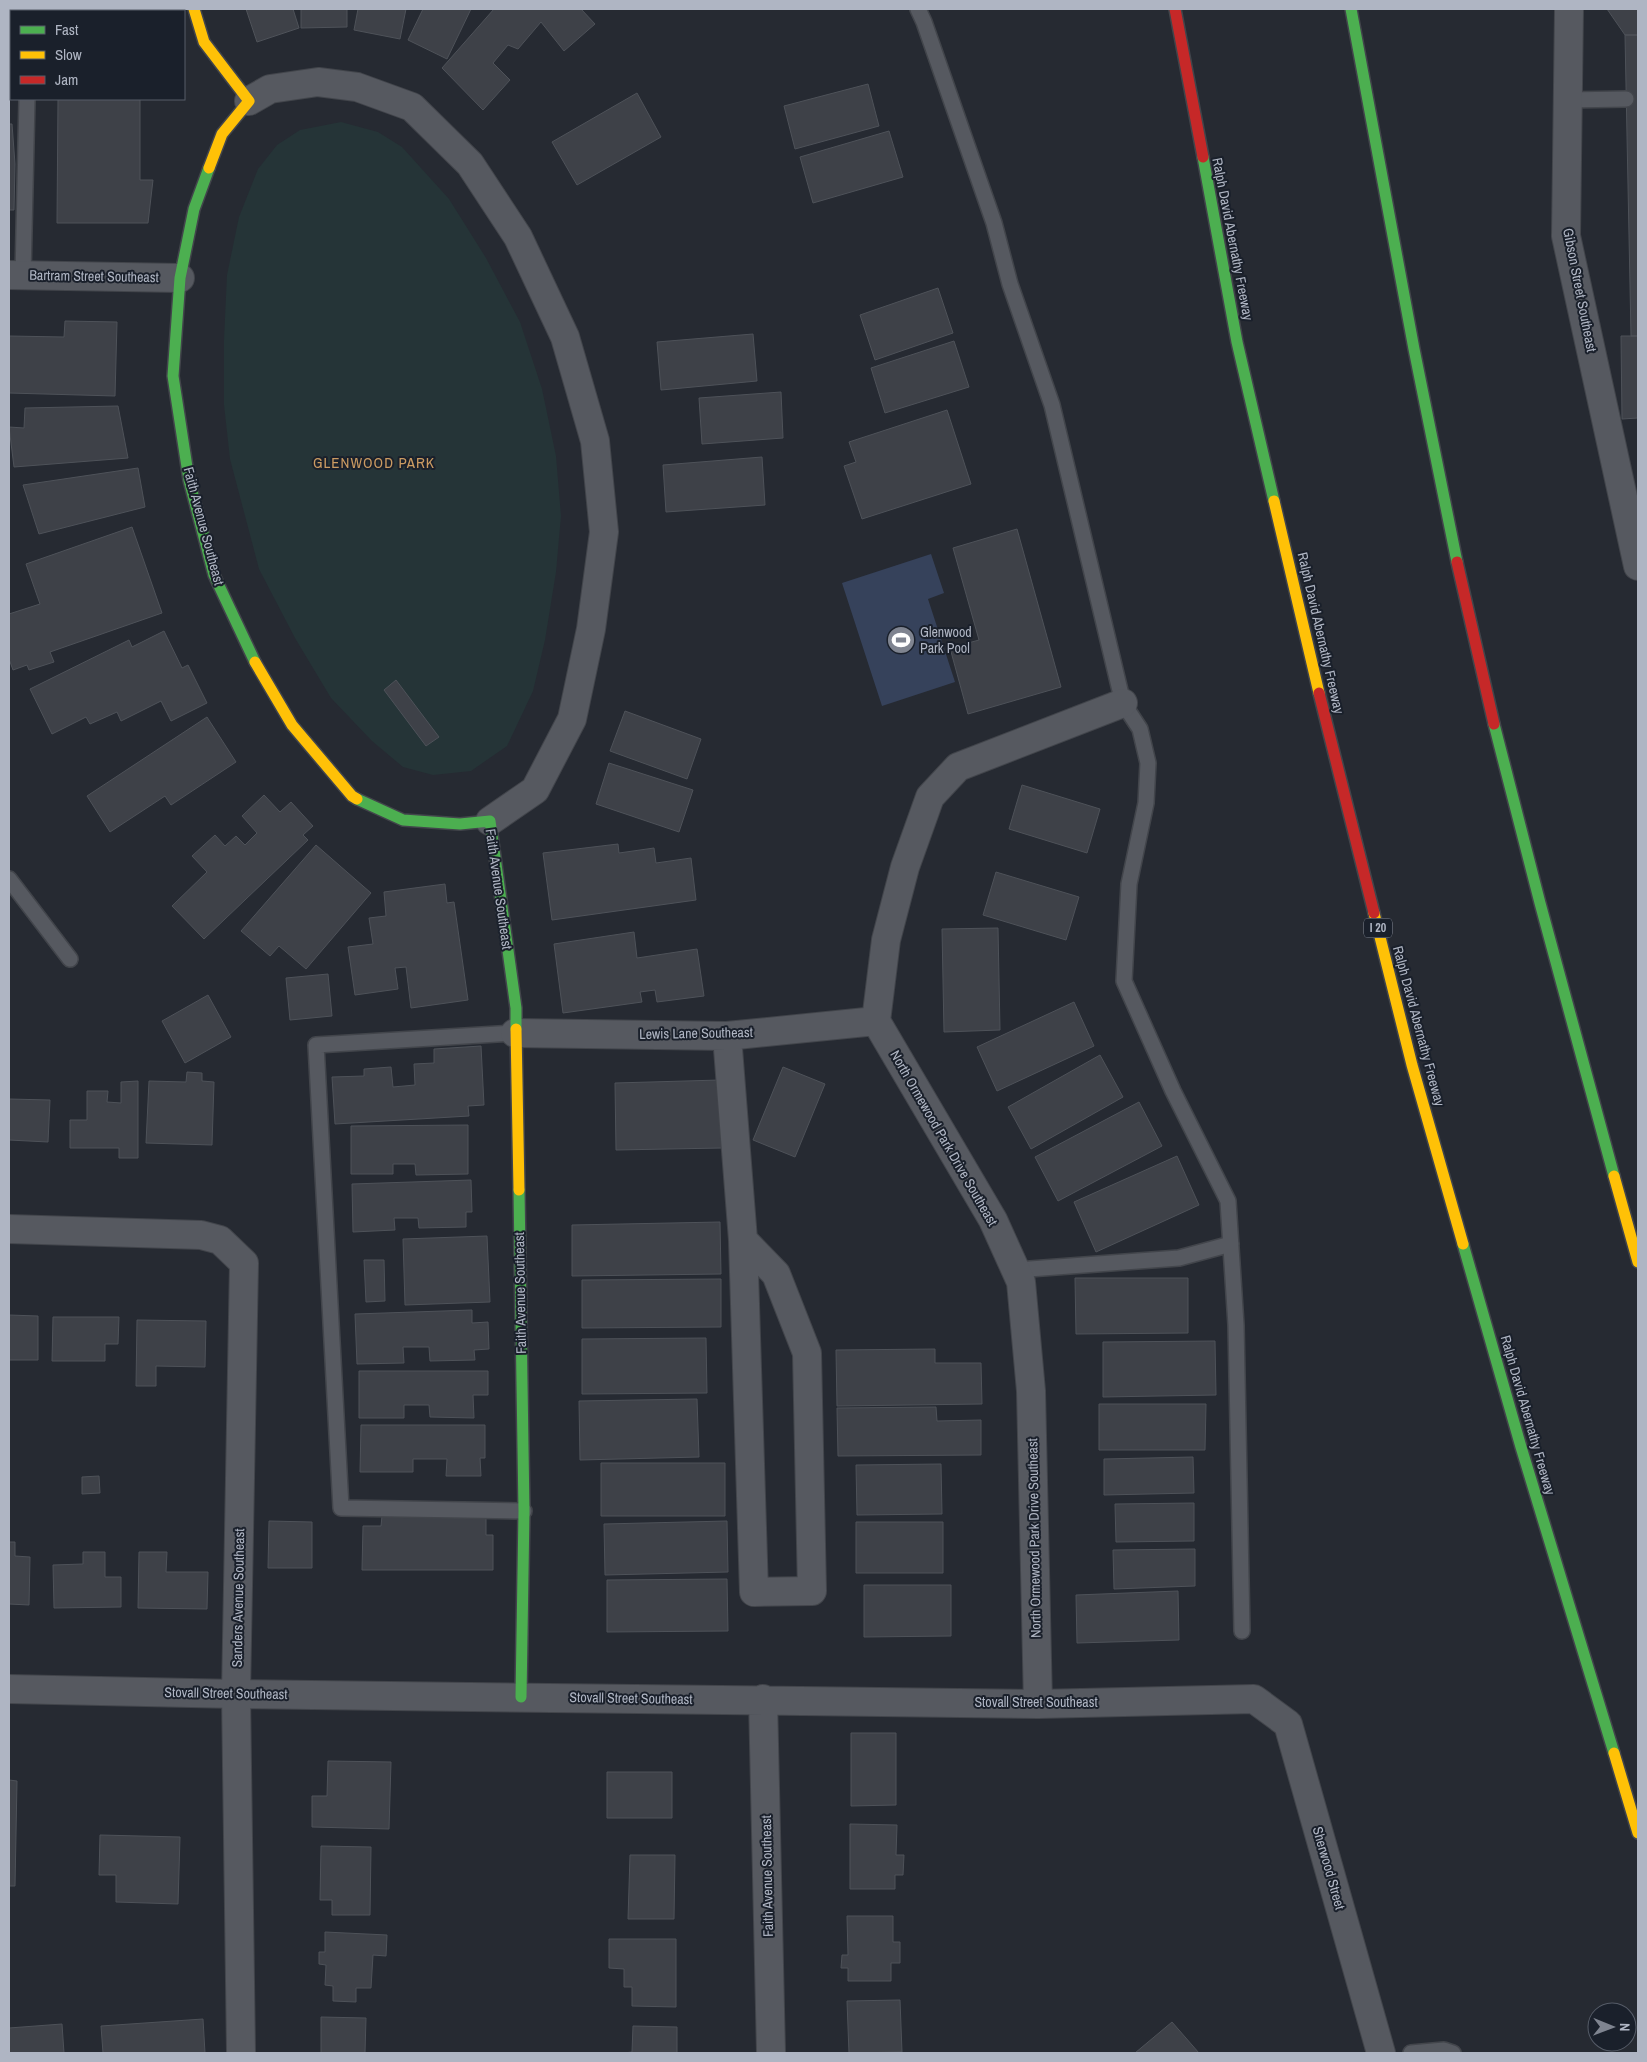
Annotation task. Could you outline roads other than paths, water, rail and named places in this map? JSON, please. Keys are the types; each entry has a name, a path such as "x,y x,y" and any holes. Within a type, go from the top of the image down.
{"main road":[{"path":"194,9 204,42 249,101"},
{"name":"Ralph David Abernathy Freeway","path":"1175,9 1237,342 1314,673 1412,1065 1521,1447 1638,1833"},
{"path":"1351,9 1418,376 1485,687 1568,1012 1638,1262"},
{"name":"Faith Avenue Southeast","path":"249,101 222,134 194,209 180,278 173,376 189,480 214,575 249,652 292,725 352,796 402,820 460,824 490,821 516,1008 524,1511 521,1697"}],"street":[{"name":"Gibson Street Southeast","path":"1569,9 1566,236 1634,523 1638,566"},
{"path":"249,101 270,89 318,82 357,87 412,107 463,157 475,172 518,237 565,337 595,441 604,532 592,629 572,719 535,790 490,821"},
{"name":"Bartram Street Southeast","path":"16,275 180,278"},
{"path":"876,1021 886,940 904,867 930,797 958,767 1123,702"},
{"name":"Lewis Lane Southeast","path":"515,1033 727,1036 876,1021"},
{"name":"North Ormewood Park Drive Southeast","path":"876,1021 993,1220 1021,1282 1032,1391 1038,1704"},
{"path":"727,1036 743,1240 754,1592 812,1591 807,1353 776,1274 743,1240"},
{"name":"Sanders Avenue Southeast","path":"9,1228 201,1235 220,1240 244,1263 236,1694 241,2053"},
{"name":"Stovall Street Southeast","path":"9,1689 236,1694 763,1699 1038,1704 1254,1699"},
{"name":"Faith Avenue Southeast","path":"763,1699 771,2053"},
{"name":"Sherwood Street","path":"1254,1699 1288,1724 1381,2053"}],"lane":[{"path":"918,9 994,223 1010,284 1052,405 1123,702 1140,728 1148,763 1146,803 1129,884 1124,981 1173,1091 1228,1202 1236,1325 1242,1631"},
{"path":"1568,100 1626,99"},
{"path":"16,275 27,100"},
{"path":"9,878 70,959"},
{"path":"515,1033 316,1045 341,1508 524,1511"},
{"path":"1015,1270 1179,1258 1231,1244"},
{"path":"1411,2053 1444,2050 1453,2053"}],"water":[{"name":"Glenwood Park Pool","path":"931,554 944,593 928,599 955,682 882,706 842,583"}],"place":[{"name":"Glenwood Park Pool","path":"901,640"}],"district":[{"name":"GLENWOOD PARK","path":"374,463"}]}
